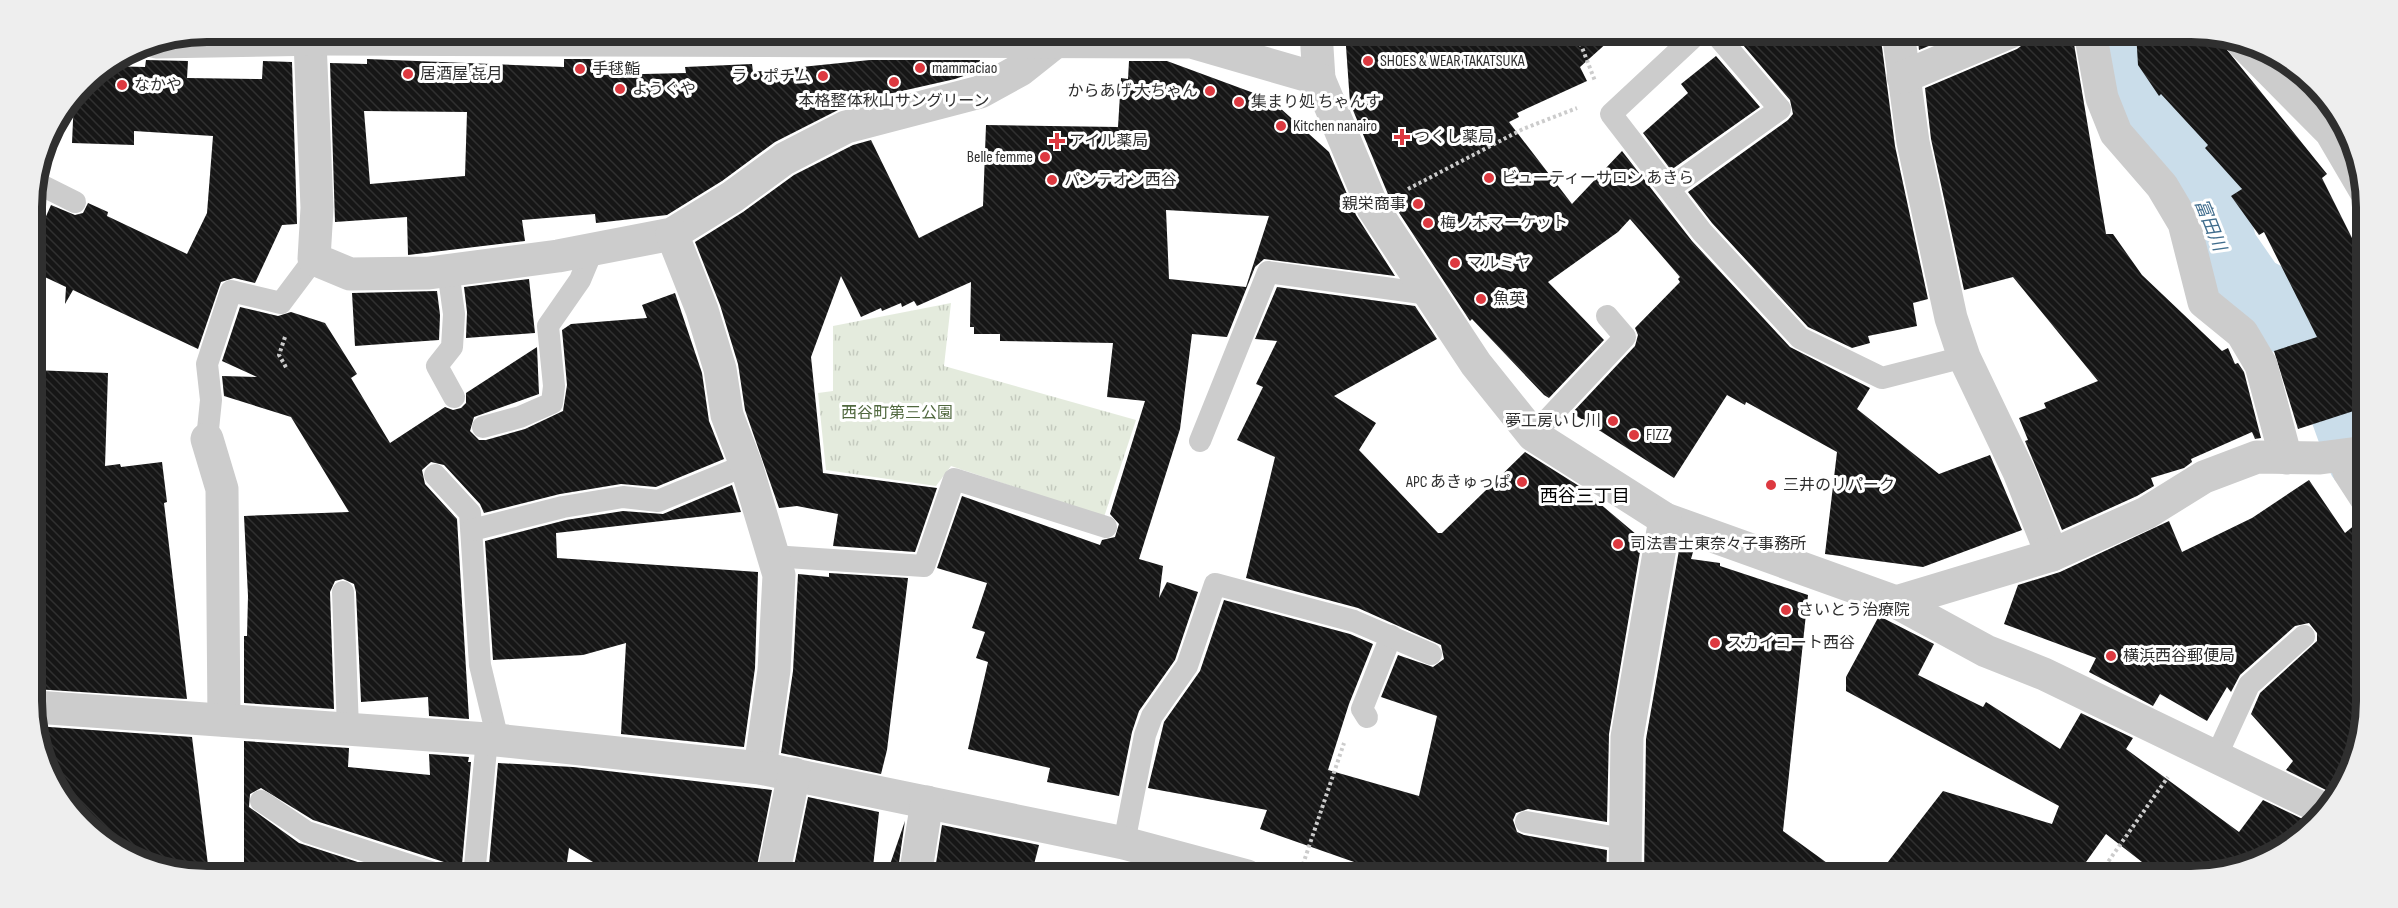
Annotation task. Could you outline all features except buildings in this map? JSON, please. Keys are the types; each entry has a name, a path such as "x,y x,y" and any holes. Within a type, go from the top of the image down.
{"street":[{"path":"318,42 317,208 314,259 350,274 448,270 593,249 672,234 732,197 784,159 846,127 980,92 1020,70 1058,42"},
{"path":"1191,42 1319,79"},
{"path":"1317,42 1319,79 1373,208 1476,364 1533,435 1665,519 1896,602 1986,651 2044,674 2318,806"},
{"path":"1899,42 1913,142 1951,318 1964,357 2019,472 2052,555"},
{"path":"1903,76 1986,42"},
{"path":"2092,42 2102,98 2115,133 2162,186 2184,223 2204,302 2242,333 2261,365 2286,458"},
{"path":"2257,56 2331,132 2350,165"},
{"path":"672,234 702,310 720,369 727,415 746,465 778,575 774,670 760,768"},
{"path":"207,439 222,489 224,720"},
{"path":"1896,602 2052,555 2146,513 2204,477 2258,458 2353,454"},
{"path":"1625,866 1627,737 1665,519"},
{"path":"42,708 493,739 760,768 1124,843 1210,866"},
{"path":"774,866 794,774"},
{"path":"917,866 927,802"}],"lane":[{"path":"1686,42 1606,106 1702,232 1800,339 1882,378 1964,357"},
{"path":"1670,188 1780,109 1723,42"},
{"path":"43,186 75,202"},
{"path":"483,427 520,417 552,403 554,386 548,326 580,280 593,249"},
{"path":"207,439 211,400 207,364 231,291 281,303 314,259"},
{"path":"448,270 454,314 452,347 437,366 454,397"},
{"path":"1200,441 1268,272 1429,294"},
{"path":"1533,435 1625,337 1607,316"},
{"path":"2353,454 2344,474 2356,493"},
{"path":"472,530 573,505 623,497 658,501 746,465"},
{"path":"435,475 470,513 472,530 475,627 493,739 475,866"},
{"path":"772,556 924,566 954,479 1106,527"},
{"path":"1124,843 1145,735 1152,716 1187,666 1215,584 1354,621 1431,654"},
{"path":"342,592 348,729"},
{"path":"1367,717 1362,709 1391,636"},
{"path":"2204,751 2249,685 2304,636"},
{"path":"261,801 307,832 412,866"},
{"path":"1526,822 1624,839"}],"path":[{"path":"1373,208 1522,129 1606,106 1580,42"},
{"path":"1302,866 1344,742"},
{"path":"2106,866 2204,751"}],"green space":[{"name":"西谷町第三公園","path":"951,303 944,366 1136,420 1104,517 951,466 936,486 826,470 818,393 833,391 833,326"}],"waterway":[{"name":"富田川","path":"2120,42 2128,92 2165,153 2202,196 2219,252 2248,294 2297,319 2326,344 2356,427"}],"place":[{"name":"SHOES & WEAR TAKATSUKA","path":"1368,61"},
{"name":"mammaciao","path":"920,68"},
{"name":"手毬鮨","path":"580,69"},
{"name":"居酒屋 㐂月","path":"408,74"},
{"name":"ラ・ポチム","path":"823,76"},
{"name":"本格整体秋山サングリーン","path":"894,82"},
{"name":"なかや","path":"122,85"},
{"name":"ようぐや","path":"620,89"},
{"name":"からあげ 大ちゃん","path":"1210,91"},
{"name":"集まり処 ちゃんす","path":"1239,102"},
{"name":"Kitchen nanairo","path":"1281,126"},
{"name":"つくし薬局","path":"1402,137"},
{"name":"アイル薬局","path":"1057,141"},
{"name":"Belle femme","path":"1045,157"},
{"name":"ビューティーサロン あきら","path":"1489,178"},
{"name":"パンテオン西谷","path":"1052,180"},
{"name":"親栄商事","path":"1418,204"},
{"name":"梅ノ木マーケット","path":"1428,223"},
{"name":"マルミヤ","path":"1455,263"},
{"name":"魚英","path":"1481,299"},
{"name":"夢工房いし川","path":"1613,421"},
{"name":"FIZZ","path":"1634,435"},
{"name":"APC あきゅっぱ","path":"1522,482"},
{"name":"三井のリパーク","path":"1771,485"},
{"name":"司法書士東奈々子事務所","path":"1618,544"},
{"name":"さいとう治療院","path":"1786,610"},
{"name":"スカイコート西谷","path":"1715,643"},
{"name":"横浜西谷郵便局","path":"2111,656"}],"district":[{"name":"西谷三丁目","path":"1585,496"}]}
